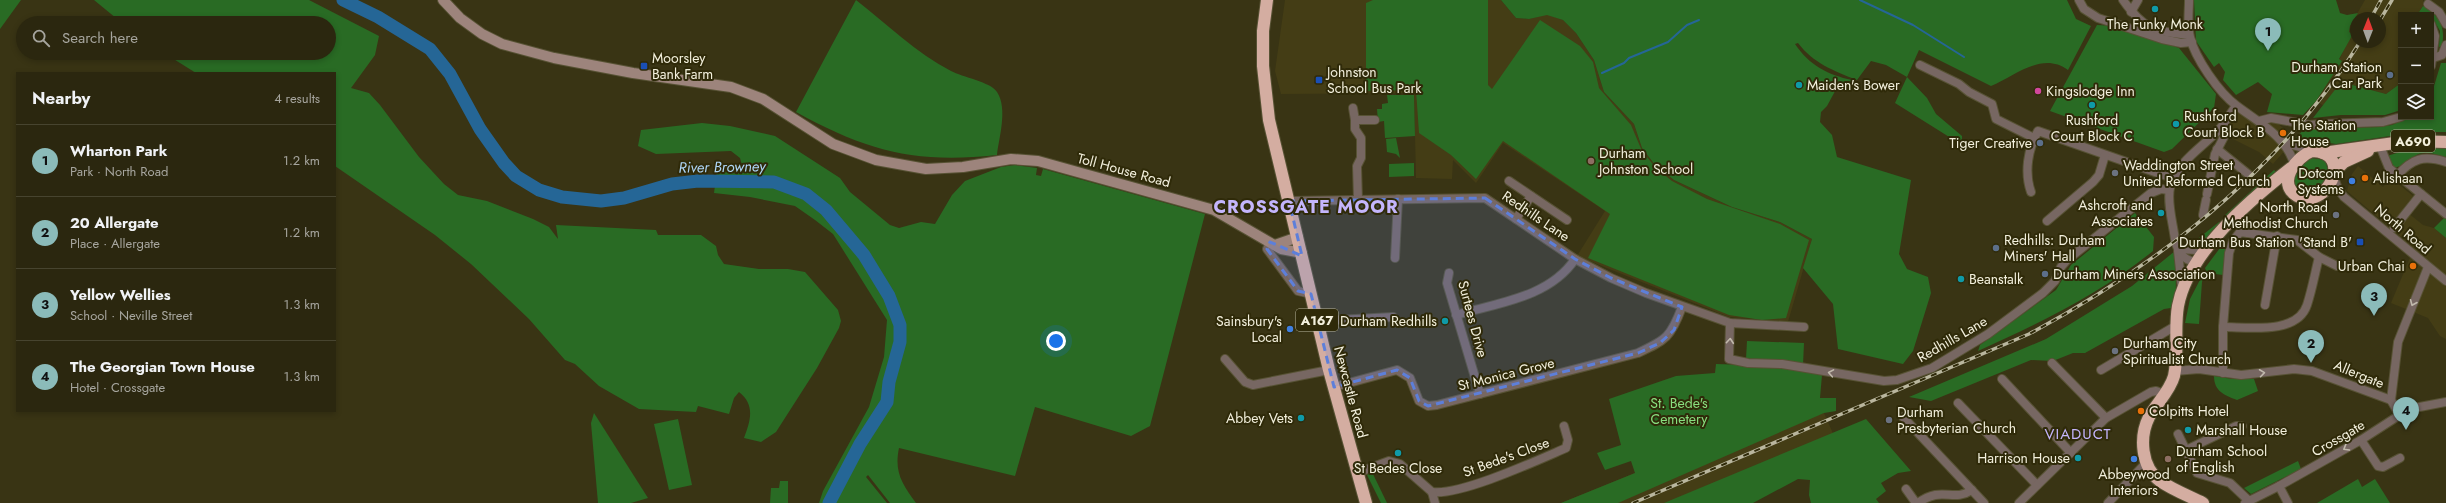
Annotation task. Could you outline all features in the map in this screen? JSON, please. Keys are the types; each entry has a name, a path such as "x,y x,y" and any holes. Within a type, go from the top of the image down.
{"highway":[{"name":"A167","path":"1267,0 1263,31 1263,71 1269,120 1290,201"},
{"name":"A690","path":"2203,503 2159,480 2147,462 2143,447 2145,426 2164,394 2175,371 2179,305 2183,292 2198,263 2208,248 2227,224 2264,189 2293,166 2317,152 2380,146 2409,141 2446,142"},
{"name":"A690","path":"2323,192 2328,187 2334,174 2347,160 2380,146"},
{"path":"2317,152 2332,160 2334,174"},
{"path":"2293,166 2288,179 2291,188 2298,196 2304,198 2316,196 2323,192"},
{"path":"2264,189 2291,188"},
{"name":"Newcastle Road","path":"1290,201 1329,370 1357,473"},
{"name":"A167","path":"1357,473 1366,503"}],"street":[{"name":"Toll House Road","path":"442,0 460,18 482,34 502,44 554,58 633,73 732,87 764,99 833,144 876,160 926,169 963,167 1011,159 1038,161 1214,210 1272,243 1292,252 1302,253"},
{"path":"2079,0 2084,9 2098,18 2162,39 2181,43 2190,39"},
{"path":"2123,0 2145,26 2190,39"},
{"path":"2132,12 2138,0"},
{"path":"2189,0 2190,39 2199,59 2210,75 2236,106 2259,121 2280,140 2289,151 2293,166"},
{"path":"2428,4 2439,12 2446,24"},
{"path":"2434,31 2436,36 2434,51"},
{"path":"2434,58 2442,55 2446,45"},
{"path":"1920,65 1959,84 1969,92 1992,104 1996,119 2034,138"},
{"path":"2198,263 2187,261 2181,256 2178,249 2174,236 2169,190 2172,178 2220,129 2236,106"},
{"path":"1353,108 1355,129 1361,138 1361,158 1357,166 1358,200"},
{"path":"2259,121 2271,118 2309,125 2383,122 2398,117"},
{"path":"1355,120 1375,120"},
{"path":"2203,214 2217,149 2226,135 2220,129"},
{"path":"2031,192 2028,168 2034,138 2038,131 2172,178"},
{"path":"2280,140 2317,152"},
{"path":"2380,146 2386,164 2397,176 2446,214"},
{"path":"2217,149 2248,174"},
{"path":"2048,221 2093,182 2099,175 2105,155"},
{"path":"2397,176 2409,164 2422,158 2433,158 2446,162"},
{"name":"North Road","path":"2334,174 2338,189 2344,197 2446,281"},
{"path":"1509,181 1567,220"},
{"name":"Redhills Lane","path":"1730,323 1729,359 1737,362 1782,364 1869,379 1897,380 1942,362 1995,330 2043,293 2055,281 2061,267 2067,260 2151,193 2161,189 2169,190"},
{"name":"North Road","path":"2323,192 2344,197"},
{"path":"2394,228 2421,194"},
{"path":"1516,218 1531,196"},
{"name":"Redhills Lane","path":"1290,201 1485,198 1575,259 1611,278 1682,307 1730,323 1804,327"},
{"path":"1395,258 1398,199"},
{"path":"2223,373 2223,327 2229,253 2233,241 2240,232 2297,240 2319,257 2337,266"},
{"path":"2265,305 2277,236"},
{"path":"1298,237 1272,243 1267,248 1298,291 1311,294"},
{"path":"2178,249 2196,250 2208,248"},
{"path":"2178,249 2183,292"},
{"path":"2223,327 2290,324 2307,307 2319,257"},
{"path":"1456,315 1546,287 1568,271 1575,259"},
{"path":"2400,416 2391,400 2398,342 2428,267"},
{"name":"Surtees Drive","path":"1450,273 1447,283 1480,394"},
{"name":"St Monica Grove","path":"1334,387 1398,370 1410,378 1419,401 1428,406 1638,353 1660,343 1674,330 1682,307"},
{"path":"1318,321 1393,317"},
{"path":"2101,370 2177,325"},
{"path":"1225,360 1245,382 1253,385 1329,370"},
{"path":"2052,363 2106,418"},
{"name":"Allergate","path":"2175,371 2199,369 2248,375 2294,369 2312,371 2391,400"},
{"path":"2002,380 2071,453"},
{"path":"2019,503 2106,418 2151,392 2156,391 2164,394"},
{"name":"Crossgate","path":"2247,502 2279,486 2361,440 2414,408 2446,402"},
{"path":"1958,403 2037,485"},
{"path":"1903,416 1984,503"},
{"name":"St Bede's Close","path":"1432,492 1449,491 1510,472 1566,448 1568,440 1564,426"},
{"path":"2186,450 2236,426 2242,426"},
{"path":"2178,434 2197,473 2223,479 2241,490 2247,502"},
{"path":"2361,440 2378,466 2382,467 2400,458"},
{"path":"1357,473 1388,461 1400,464 1432,492 1435,503"},
{"path":"2108,503 2147,462"},
{"path":"2279,486 2288,503"},
{"path":"1906,489 1917,503 1934,494 1959,497 1972,490"}],"highlighted area":[{"path":"1485,198 1575,259 1611,278 1682,307 1674,330 1660,343 1638,353 1428,406 1419,401 1410,378 1397,370 1334,387 1311,294 1298,291 1267,249 1270,242 1302,256 1289,201"}],"shaded area":[{"name":"Durham Johnston School","path":"1285,0 1501,0 1516,18 1529,19 1547,14 1563,20 1576,33 1594,60 1604,92 1634,124 1642,148 1655,165 1674,180 1732,207 1780,222 1812,239 1788,322 1729,317 1577,256 1605,211 1503,143 1476,183 1453,160 1452,179 1416,178 1414,93 1281,94 1275,71"},
{"path":"2365,0 2423,0 2423,6 2419,12 2398,12 2398,85 2386,94 2341,82 2324,106 2316,101 2342,61 2339,60 2350,38 2350,48 2386,48 2386,12 2358,12"},
{"path":"2236,106 2265,122 2278,124 2296,138 2273,164 2259,152 2225,135 2220,129"},
{"path":"2358,166 2383,187 2391,178 2413,196 2403,209 2423,225 2434,228 2446,238 2446,339 2440,336 2428,318 2391,303 2414,248 2347,191 2352,174"},
{"path":"1824,413 1835,438 1743,503 1561,503 1635,473"}],"green space":[{"path":"0,0 21,0 0,29"},
{"path":"94,0 309,0 379,36 375,55 351,88 369,93 380,105 419,157 444,184 458,195 487,201 533,219 549,227 558,239 556,225 656,230 658,235 701,235 716,246 718,255 724,264 759,269 788,269 805,272 838,310 841,321 839,328 817,368 776,432 761,442 744,438 750,420 750,408 748,402 739,392 734,398 729,414 698,406 696,412 639,409 599,386 575,364 565,360 529,319 471,264 435,235 336,167 336,72 194,72 175,60 336,60 336,16 113,16"},
{"path":"856,0 902,38 938,64 951,71 994,88 1002,106 1002,123 997,155 941,158 892,152 846,136 796,112"},
{"name":"Durham Johnston School","path":"1373,0 1488,0 1488,85 1492,89 1540,20 1580,46 1593,62 1599,88 1631,125 1642,151 1656,168 1672,181 1707,199 1780,224 1809,240 1786,318 1762,320 1729,315 1588,258 1610,214 1503,141 1476,179 1451,155 1419,133 1416,90 1366,91 1366,3"},
{"path":"1501,0 2067,0 2076,19 2091,26 2068,70 2058,65 2048,63 2039,64 2029,67 1991,86 1919,50 1907,77 1886,65 1871,61 1857,80 1824,66 1810,56 1798,43 1795,44 1806,58 1820,68 1843,78 1852,80 1850,83 1840,82 1827,106 1821,112 1820,122 1832,135 1837,157 1911,180 1899,254 1907,269 1928,277 1931,293 1913,351 1903,364 1838,349 1833,304 1803,268 1812,239 1780,222 1732,207 1674,180 1655,165 1642,148 1634,124 1604,92 1594,60 1576,33 1563,20 1547,15 1529,19 1516,18"},
{"path":"2194,0 2336,0 2340,13 2350,14 2350,39 2339,59 2342,61 2316,101 2303,115 2267,112 2272,94 2258,82 2236,95 2223,80 2225,72 2219,63 2214,67 2196,41"},
{"path":"2423,6 2432,12 2419,12"},
{"path":"2434,14 2440,22 2443,33 2442,46 2439,47 2440,31 2434,20"},
{"path":"2097,25 2115,26 2179,48 2216,94 2214,108 2172,149 2164,152 2050,111"},
{"path":"2441,63 2446,63 2446,132 2417,132 2336,144 2296,138 2304,129 2380,127 2392,125 2403,120 2434,120 2434,86"},
{"path":"1907,77 1927,98 1936,114 1962,136 1962,145 1895,103"},
{"path":"2341,82 2386,94 2398,85 2398,111 2385,115 2341,115 2313,118"},
{"path":"1387,95 1414,95 1415,136 1385,138 1384,121 1378,122 1377,109 1382,109 1382,104 1388,103"},
{"path":"702,123 730,126 775,136 840,178 850,192 890,225 899,228 921,222 935,224 952,195 965,181 1001,167 1015,165 1037,168 1036,175 1041,176 1043,169 1205,214 1150,426 1131,436 1035,407 1015,476 899,448 898,471 903,484 916,503 890,503 868,475 866,477 887,503 819,503 823,491 869,407 884,357 887,320 833,234 815,220 795,206 750,197 714,193 717,170 737,174 743,169 740,158 731,151 656,154 638,146 641,130"},
{"path":"1396,138 1400,158 1396,154 1387,152 1386,139"},
{"path":"2413,148 2446,148 2446,157 2424,153 2415,156 2400,166 2392,167 2387,156"},
{"path":"2311,158 2325,160 2329,174 2323,184 2309,194 2297,190 2293,181 2300,166"},
{"path":"1414,163 1414,176 1389,177 1389,164"},
{"path":"2274,170 2277,173 2249,194 2224,219 2223,217"},
{"path":"2135,213 2154,237 2153,251 2112,281 2069,307 1978,351 1980,345 2056,290 2071,265"},
{"path":"2446,216 2446,238 2434,228"},
{"path":"2219,222 2220,223 2205,242 2195,246 2195,241"},
{"path":"2226,240 2223,275 2207,273 2205,268"},
{"path":"2175,251 2176,291 2171,308 2164,309 2085,353 2073,353 2053,361 2031,360 1931,401 1909,397 2046,339 2132,286"},
{"path":"2203,274 2205,275 2202,282 2199,324 2185,323 2190,299"},
{"path":"1747,341 1804,343 1803,365 1746,359"},
{"name":"St. Bede's Cemetery","path":"1716,364 1777,366 1822,375 1820,398 1836,398 1836,411 1824,413 1618,503 1561,503 1635,473 1631,461 1605,470 1597,453 1621,445 1609,399 1676,376 1715,373"},
{"path":"2214,376 2232,379 2254,379 2258,391 2237,400 2224,394 2218,389 2214,381"},
{"path":"594,413 648,498 631,503 598,503 591,423"},
{"path":"678,419 692,485 669,490 654,424"},
{"path":"1866,419 1911,471 1898,473 1881,483 1886,491 1876,499 1879,503 1811,503 1809,495 1810,480 1798,479 1753,503 1664,503"},
{"path":"2298,461 2301,469 2251,494 2244,488"},
{"path":"1372,472 1387,503 1381,503 1367,475"},
{"path":"2358,479 2362,487 2375,479 2390,503 2317,503"},
{"path":"780,481 788,481 788,503 770,503 771,488 779,488"}],"waterway":[{"name":"River Browney","path":"343,0 378,17 430,49 450,74 480,129 504,163 516,176 539,190 562,197 601,201 624,198 672,184 698,181 774,182 806,194 826,210 864,255 889,296 900,325 900,342 889,382 887,402 860,444 829,503"},
{"path":"1860,0 1913,25 1964,57"},
{"path":"1602,73 1624,63 1629,58 1668,42 1687,25 1699,20"}],"railway":[{"path":"2374,12 2381,0"},
{"path":"2385,12 2392,0"},
{"path":"1633,503 2029,334 2078,307 2125,277 2170,244 2214,209 2255,172 2293,131 2328,88 2356,48"}],"place":[{"name":"The Funky Monk","path":"2155,9"},
{"name":"Wharton Park","path":"2268,51"},
{"name":"Moorsley Bank Farm","path":"644,66"},
{"name":"Durham Station Car Park","path":"2390,75"},
{"name":"Johnston School Bus Park","path":"1319,80"},
{"name":"Maiden's Bower","path":"1799,85"},
{"name":"Kingslodge Inn","path":"2038,91"},
{"name":"Rushford Court Block C","path":"2092,105"},
{"name":"Rushford Court Block B","path":"2176,124"},
{"name":"The Station House","path":"2283,133"},
{"name":"Tiger Creative","path":"2040,143"},
{"name":"Durham Johnston School","path":"1591,161"},
{"name":"Waddington Street United Reformed Church","path":"2115,173"},
{"name":"Alishaan","path":"2365,178"},
{"name":"Dotcom Systems","path":"2352,181"},
{"name":"Ashcroft and Associates","path":"2161,213"},
{"name":"North Road Methodist Church","path":"2336,215"},
{"name":"Durham Bus Station 'Stand B'","path":"2360,242"},
{"name":"Redhills: Durham Miners' Hall","path":"1996,248"},
{"name":"Urban Chai","path":"2413,266"},
{"name":"Durham Miners Association","path":"2045,274"},
{"name":"Beanstalk","path":"1961,279"},
{"name":"Yellow Wellies","path":"2374,316"},
{"name":"Durham Redhills","path":"1445,321"},
{"name":"Sainsbury's Local","path":"1290,329"},
{"name":"Durham City Spiritualist Church","path":"2115,351"},
{"name":"20 Allergate","path":"2311,363"},
{"name":"Colpitts Hotel","path":"2141,411"},
{"name":"Abbey Vets","path":"1301,418"},
{"name":"Durham Presbyterian Church","path":"1889,420"},
{"name":"Marshall House","path":"2188,430"},
{"name":"The Georgian Town House","path":"2406,430"},
{"name":"St Bedes Close","path":"1398,453"},
{"name":"Harrison House","path":"2078,458"},
{"name":"Abbeywood Interiors","path":"2134,459"},
{"name":"Durham School of English","path":"2168,459"}],"district":[{"name":"CROSSGATE MOOR","path":"1306,207"},
{"name":"VIADUCT","path":"2078,434"}]}
